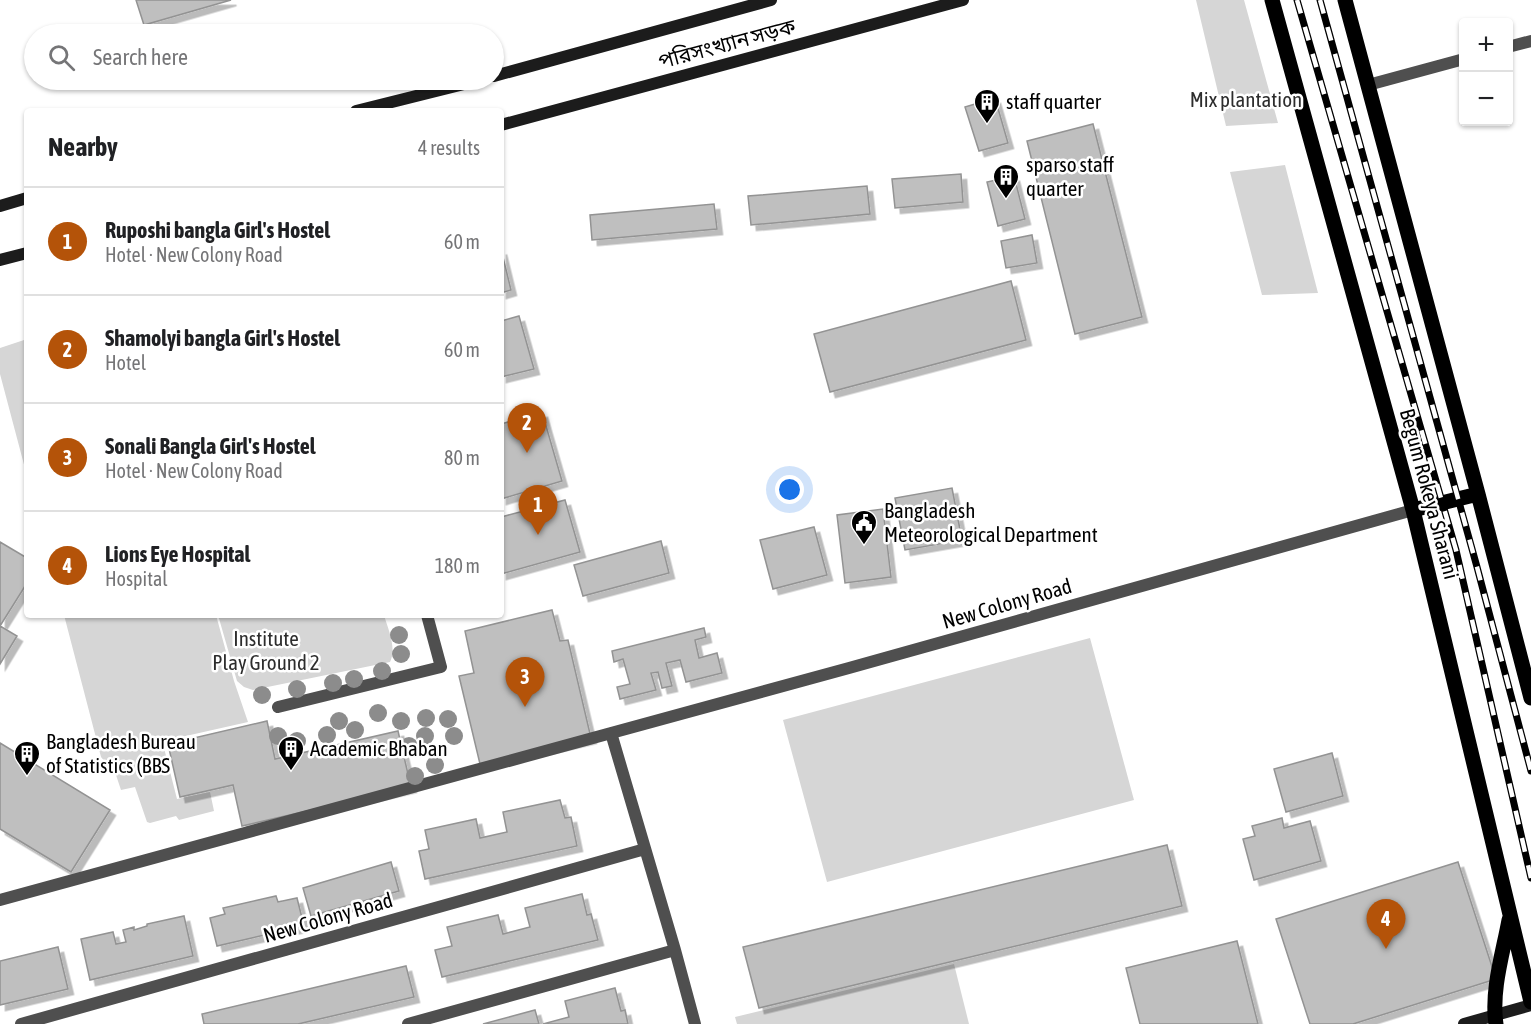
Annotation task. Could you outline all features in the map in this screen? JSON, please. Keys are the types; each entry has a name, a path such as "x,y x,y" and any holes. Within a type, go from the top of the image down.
{"main road":[{"name":"Begum Rokeya Sharani","path":"1272,0 1413,510 1531,1003"},
{"path":"1345,0 1531,698"},
{"path":"1413,510 1478,494"},
{"path":"1496,1020 1497,983 1510,914"}],"street":[{"path":"504,73 771,0"},
{"name":"পরিসংখ্যান সড়ক","path":"504,124 963,0"},
{"path":"1513,46 1531,41"},
{"path":"1368,85 1459,60"},
{"path":"368,108 440,90"},
{"path":"0,206 24,199"},
{"path":"0,260 24,254"},
{"name":"New Colony Road","path":"0,900 860,665 1413,510"},
{"path":"278,706 441,667 427,618"},
{"path":"611,733 695,1024"},
{"name":"New Colony Road","path":"22,1024 645,849"},
{"path":"408,1024 675,950"},
{"path":"1464,1024 1496,1020 1531,1003"}],"green space":[{"name":"Mix plantation","path":"1196,0 1244,0 1278,123 1226,126"},
{"path":"1285,165 1318,293 1262,295 1230,172"},
{"path":"24,340 24,465 0,374 0,348"},
{"path":"65,618 217,618 248,722 168,740 163,744 177,799 210,792 214,811 179,820 176,816 147,822 135,787 121,790 116,775 101,757"},
{"name":"Institute Play Ground 2","path":"219,618 385,618 393,651 390,662 253,690 237,681"},
{"path":"1090,638 1134,800 827,882 783,720"},
{"path":"954,964 969,1024 737,1024 735,1017"}],"building":[{"path":"136,0 231,0 147,24 144,24"},
{"name":"staff quarter","path":"995,98 1008,143 979,151 965,107"},
{"path":"1093,124 1142,317 1075,334 1027,141"},
{"path":"961,174 963,202 895,208 892,179"},
{"name":"sparso staff quarter","path":"1014,176 1025,219 998,226 987,182"},
{"path":"867,186 870,214 751,225 748,196"},
{"path":"714,204 717,229 592,240 590,215"},
{"name":"sparso staff quarter","path":"1032,235 1037,263 1006,268 1001,241"},
{"path":"504,261 511,290 504,292"},
{"path":"1011,281 1026,340 830,392 814,334"},
{"path":"519,316 534,369 504,376 504,320"},
{"path":"542,412 562,481 504,498 504,423"},
{"path":"952,488 962,540 905,550 895,498"},
{"path":"565,500 580,552 504,573 504,516"},
{"name":"Bangladesh Meteorological Department","path":"883,509 891,577 845,583 837,515"},
{"path":"814,527 827,575 773,589 760,540"},
{"path":"661,541 669,573 583,596 574,565"},
{"path":"0,542 24,556 24,588 0,626"},
{"path":"552,610 560,641 568,640 591,738 480,764 459,676 474,673 465,631"},
{"path":"0,626 17,636 0,664"},
{"path":"704,628 706,637 695,640 699,658 717,653 722,673 686,682 680,660 666,663 672,686 662,688 658,672 651,673 656,690 620,699 617,687 630,684 623,659 614,662 612,651"},
{"name":"Academic Bhaban","path":"267,721 275,759 398,731 411,787 242,826 233,785 180,797 168,744"},
{"name":"Bangladesh Bureau of Statistics (BBS","path":"0,743 110,810 71,872 0,829"},
{"path":"1332,753 1343,796 1286,812 1274,769"},
{"path":"560,800 565,818 571,817 577,846 425,879 419,851 429,849 425,830 476,819 480,838 507,832 503,812"},
{"path":"1282,818 1284,828 1310,821 1321,861 1254,880 1243,839 1255,836 1252,826"},
{"path":"1167,845 1182,906 759,1008 743,947"},
{"path":"391,862 399,891 311,916 303,888"},
{"path":"1458,862 1496,979 1353,1024 1310,1024 1276,919"},
{"path":"582,894 587,915 591,914 598,940 442,977 435,950 452,946 447,927 498,915 503,934 530,927 525,908"},
{"path":"276,896 278,902 297,898 304,926 217,946 210,918 225,914 223,908"},
{"path":"184,916 193,956 90,980 81,939 113,932 116,944 126,942 123,930 134,927 134,930 147,926 147,924"},
{"path":"1237,941 1258,1024 1140,1024 1126,968"},
{"path":"58,947 68,989 0,1005 0,961"},
{"path":"406,966 414,997 298,1024 204,1024 202,1014"},
{"path":"615,988 621,1011 625,1010 628,1024 543,1024 569,1017 565,1001"},
{"path":"535,1010 539,1024 483,1024"}],"railway":[{"path":"1297,0 1456,550 1531,878"},
{"path":"1320,0 1531,771"}],"place":[{"name":"staff quarter","path":"987,125"},
{"name":"sparso staff quarter","path":"1006,200"},
{"name":"Shamolyi bangla Girl's Hostel","path":"527,453"},
{"name":"Ruposhi bangla Girl's Hostel","path":"538,535"},
{"name":"Bangladesh Meteorological Department","path":"864,546"},
{"name":"Sonali Bangla Girl's Hostel","path":"525,707"},
{"name":"Academic Bhaban","path":"291,772"},
{"name":"Bangladesh Bureau of Statistics (BBS","path":"27,777"},
{"name":"Lions Eye Hospital","path":"1386,949"}]}
